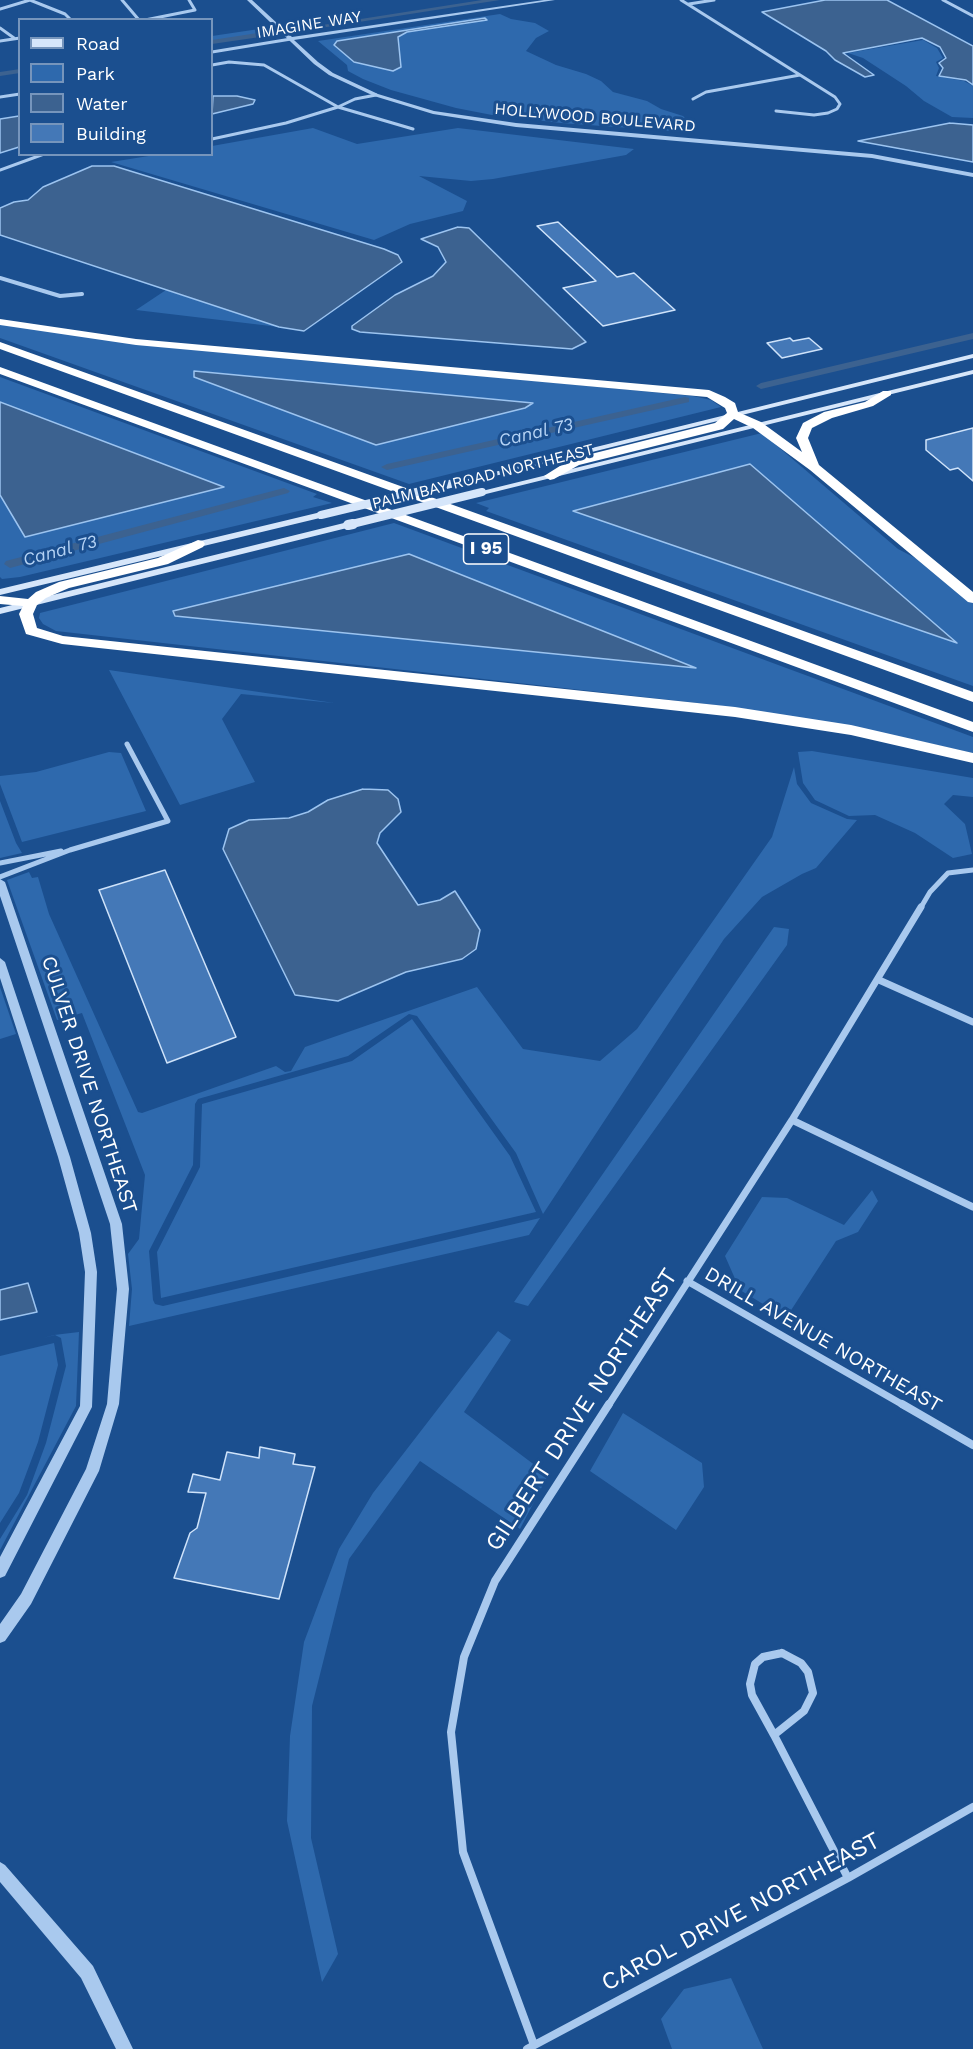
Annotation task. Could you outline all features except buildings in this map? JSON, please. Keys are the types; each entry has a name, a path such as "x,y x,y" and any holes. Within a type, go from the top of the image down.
{"highway":[{"path":"0,322 136,342 692,391 721,399 731,406 733,414"},
{"name":"I 95","path":"0,345 973,697"},
{"name":"I 95","path":"0,370 973,727"},
{"path":"814,467 802,438 807,426 828,414 869,404 887,393"},
{"path":"733,414 757,425 814,467 973,599"},
{"path":"550,476 574,462 719,426 733,414"},
{"path":"198,544 163,561 64,585 41,595 30,603 26,614 31,631 62,640 735,712 851,730 973,758"},
{"path":"0,600 30,603"}],"main road":[{"name":"PALM BAY ROAD NORTHEAST","path":"0,592 973,356"},
{"name":"PALM BAY ROAD NORTHEAST","path":"0,611 973,372"}],"street":[{"path":"0,9 30,0 65,14 69,18"},
{"path":"122,0 137,18"},
{"path":"157,18 195,10 195,6 189,0"},
{"name":"HOLLYWOOD BOULEVARD","path":"249,0 331,75 376,95 433,112 481,121 848,153 914,162 973,175"},
{"name":"IMAGINE WAY","path":"213,52 553,0"},
{"path":"681,0 836,97 840,104 837,109 814,115 776,111"},
{"path":"688,5 714,0"},
{"path":"943,0 973,16"},
{"path":"0,28 14,39"},
{"path":"0,40 18,38"},
{"path":"213,64 229,62 264,65 338,106 412,129"},
{"path":"693,99 706,92 800,75"},
{"path":"0,97 18,94"},
{"path":"213,140 286,123 355,99 376,95"},
{"path":"0,170 38,156"},
{"path":"0,278 60,296 82,294"},
{"path":"0,877 70,850 168,821 127,744"},
{"path":"0,863 70,850"},
{"name":"GILBERT DRIVE NORTHEAST","path":"530,2047 464,1851 451,1732 464,1657 495,1581 792,1120 879,981 930,892 948,873 973,869"},
{"name":"CULVER DRIVE NORTHEAST","path":"0,882 116,1224 123,1289 113,1404 92,1471 26,1599 0,1636"},
{"path":"0,962 64,1157 85,1233 91,1272 86,1407 0,1571"},
{"path":"879,981 973,1022"},
{"path":"792,1120 973,1207"},
{"name":"DRILL AVENUE NORTHEAST","path":"687,1281 973,1445"},
{"path":"774,1735 804,1712 813,1693 808,1672 801,1663 782,1653 763,1657 755,1664 750,1684 752,1695 848,1878"},
{"name":"CAROL DRIVE NORTHEAST","path":"530,2047 848,1878 973,1807"},
{"path":"0,1870 87,1972 125,2049"}],"green space":[{"path":"500,14 511,19 535,23 549,31 536,38 526,51 556,65 601,81 613,92 647,101 661,109 683,116 690,123 688,128 685,132 561,123 492,115 456,108 391,90 363,79 348,71 347,65 318,41"},
{"path":"259,29 266,35 213,43 213,36"},
{"path":"923,40 937,48 943,58 936,62 939,68 936,76 964,81 973,86 973,118 952,117 924,101 906,86 863,58 848,53"},
{"path":"313,128 357,144 458,128 634,149 626,155 493,179 471,181 419,176 467,201 463,211 410,224 374,240 111,162 149,156 213,156 213,146"},
{"path":"166,290 279,327 136,310"},
{"path":"0,324 125,342 693,396 711,400 721,407 409,484 0,338","holes":["194,371 532,403 376,445 194,377"]},
{"path":"0,377 317,494 313,497 332,503 20,577 2,579 0,577 0,495 25,537 223,487 0,402"},
{"path":"762,433 898,549 925,563 973,603 973,686 486,511 489,508 476,503"},
{"path":"394,523 973,737 973,753 860,728 715,705 56,631 43,624 39,618 40,613","holes":["173,611 693,667 175,616"]},
{"path":"109,670 334,703 241,694 222,719 255,782 180,805"},
{"path":"812,751 973,778 973,797 953,795 944,804 965,824 972,854 953,858 915,833 875,815 849,816 815,800 803,783 798,752"},
{"path":"109,752 121,753 146,811 22,842 0,784 0,776 36,772"},
{"path":"794,767 797,784 811,803 847,819 857,820 816,868 762,897 724,939 543,1214 516,1153 417,1016 409,1014 348,1056 198,1099 195,1104 193,1165 149,1251 153,1300 155,1304 163,1306 540,1218 529,1235 129,1326 132,1289 128,1254 139,1239 145,1175 82,1013 57,1020 7,880 29,872 32,878 38,877 49,914 138,1112 142,1113 276,1066 285,1072 291,1071 305,1047 477,987 523,1049 600,1061 637,1029 772,837"},
{"path":"0,801 22,853 0,858"},
{"path":"774,927 789,929 787,945 528,1306 514,1302"},
{"path":"0,987 16,1034 0,1039"},
{"path":"412,1019 510,1156 536,1212 161,1298 157,1252 200,1167 202,1104 352,1061"},
{"path":"872,1190 878,1201 858,1232 836,1241 786,1318 740,1290 725,1256 762,1197 787,1198 844,1225"},
{"path":"498,1331 511,1340 464,1412 548,1475 520,1529 420,1461 349,1559 312,1706 311,1838 338,1954 322,1982 287,1821 290,1736 304,1642 339,1549 373,1493"},
{"path":"79,1332 76,1406 0,1550 0,1539 27,1495 46,1443 66,1366 61,1338 55,1335 43,1338 54,1335"},
{"path":"54,1343 58,1365 38,1442 19,1493 0,1523 0,1356"},
{"path":"623,1413 702,1463 704,1487 676,1530 590,1471"},
{"path":"731,1978 763,2049 672,2049 661,2019 684,1989"}],"water":[{"path":"825,0 887,0 973,46 973,85 966,80 939,76 943,68 939,63 946,58 940,47 922,38 843,53 874,75 865,77 762,12"},
{"path":"485,18 487,20 407,32 398,37 401,67 393,71 354,62 334,45 337,41"},
{"path":"213,96 237,96 255,100 253,104 213,114"},
{"path":"18,116 18,147 0,153 0,119"},
{"path":"950,123 973,125 973,162 858,141"},
{"path":"92,166 114,166 384,249 398,255 402,262 304,331 279,327 0,235 0,208 14,202 28,200 43,187"},
{"path":"458,227 469,228 586,342 572,349 360,332 352,329 352,326 395,295 433,276 446,262 438,247 421,239"},
{"path":"194,371 533,403 525,408 376,445 194,377"},
{"path":"0,402 224,487 25,537 0,495"},
{"path":"750,464 957,643 573,511"},
{"path":"409,554 696,668 175,616 173,611"},
{"path":"363,789 388,790 398,799 401,812 380,833 377,843 418,905 440,900 455,891 480,930 476,949 462,959 406,972 338,1001 295,995 223,849 229,829 249,820 289,818 308,812 328,800"},
{"path":"28,1283 37,1312 0,1320 0,1290"}],"waterway":[{"path":"301,29 496,0"},
{"path":"213,42 271,33"},
{"path":"0,74 18,71"},
{"name":"Canal 73","path":"761,386 973,336"},
{"name":"Canal 73","path":"387,467 685,400"},
{"name":"Canal 73","path":"10,564 284,491"}]}
